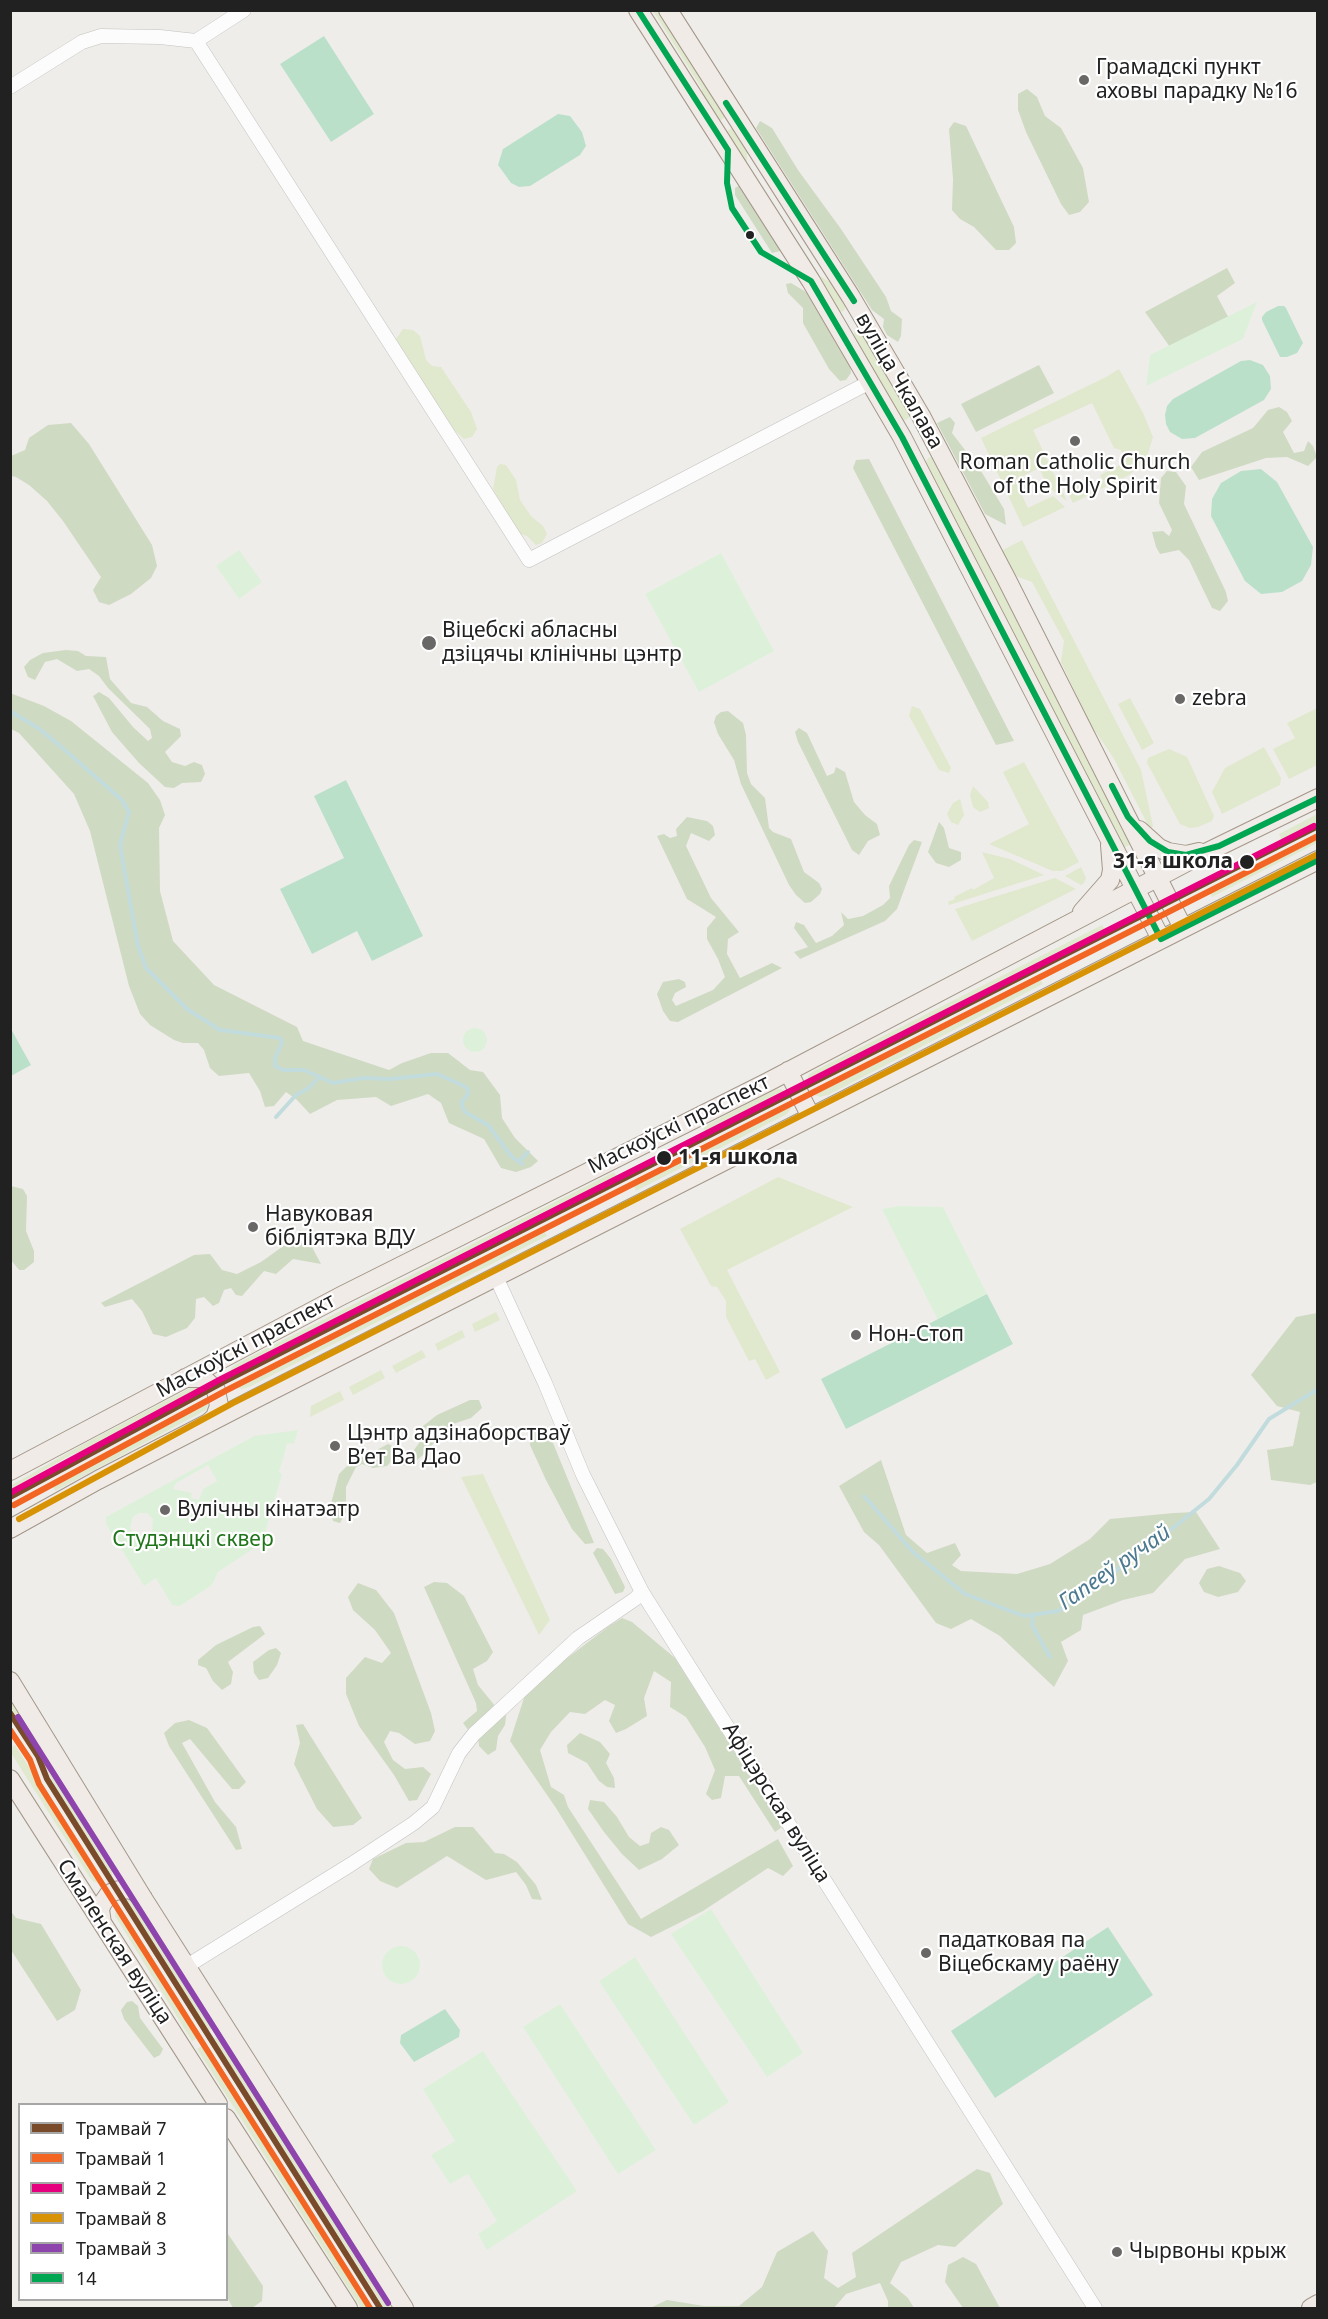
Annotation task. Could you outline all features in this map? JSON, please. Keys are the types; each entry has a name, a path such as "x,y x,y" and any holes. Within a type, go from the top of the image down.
{"main road":[{"name":"вуліца Чкалава","path":"638,10 830,312 902,437 1161,939"},
{"name":"вуліца Чкалава","path":"668,10 851,297 925,424 1184,928"},
{"path":"830,312 835,316 847,315 852,309 851,297"},
{"path":"849,345 847,336 855,327 863,325 871,330"},
{"path":"902,437 912,442 919,440 924,435 925,424"},
{"path":"920,472 920,458 927,453 938,454 944,459"},
{"name":"Маскоўскі праспект","path":"10,1471 227,1356 788,1071 1219,846 1317,798"},
{"path":"1128,818 1150,841 1168,852 1186,855 1219,846"},
{"path":"1070,924 1110,880 1112,870 1110,837"},
{"path":"10,1529 98,1480 253,1400 1317,860"},
{"path":"788,1071 811,1117"},
{"path":"227,1356 221,1373 224,1385 232,1395 253,1400"},
{"path":"181,1380 198,1377 208,1381 216,1390 219,1406 215,1417 206,1425"},
{"path":"10,1681 144,1900 404,2308"},
{"name":"Смаленская вуліца","path":"10,1779 217,2103"},
{"path":"78,1884 94,1890 105,1887 117,1876 119,1859"},
{"path":"102,1923 100,1917 102,1904 115,1890 128,1889 140,1895 144,1900"},
{"path":"228,2121 348,2308"},
{"path":"1311,2308 1317,2304"}],"street":[{"path":"10,87 82,42 101,36 160,37 196,41 244,10"},
{"path":"196,41 530,560 870,382"},
{"name":"Афіцэрская вуліца","path":"496,1277 546,1383 583,1475 642,1593 1095,2308"},
{"path":"187,1966 350,1866 433,1807 459,1753 474,1734 578,1638 642,1593"}],"green space":[{"path":"653,11 657,11 725,117 717,123 702,102 702,89"},
{"path":"324,36 374,114 331,142 280,64"},
{"path":"1027,89 1037,97 1045,116 1061,128 1083,168 1089,202 1080,212 1069,215 1061,204 1026,132 1018,110 1018,94"},
{"path":"558,114 570,116 582,132 586,146 580,155 530,186 519,187 511,183 498,165 503,149"},
{"path":"760,121 772,128 798,170 886,297 891,311 902,319 901,336 898,342 887,335 883,327 884,319 872,310 756,128"},
{"path":"954,122 966,126 1014,227 1016,243 1009,250 996,250 974,227 960,219 952,210 953,179 949,129"},
{"path":"732,128 747,151 747,163 820,276 831,283 844,302 846,306 844,311 840,312 835,309 724,133"},
{"path":"740,185 781,247 780,251 772,253 735,195 735,188"},
{"path":"1227,268 1235,283 1217,296 1233,326 1175,354 1145,312"},
{"path":"791,283 806,292 837,338 850,363 851,373 846,380 840,381 829,369 803,323 803,308 788,293 786,284"},
{"path":"1257,302 1243,339 1146,386 1150,355"},
{"path":"1278,306 1286,308 1303,343 1297,353 1287,357 1280,357 1262,320 1266,312"},
{"path":"403,329 413,330 420,336 426,360 432,366 441,367 471,412 477,429 472,437 464,439 453,429 396,339"},
{"path":"861,329 914,415 902,422 854,337 854,332"},
{"path":"1250,360 1263,365 1270,376 1271,389 1264,400 1195,438 1182,439 1170,432 1165,415 1167,406 1173,399 1241,361"},
{"path":"1039,365 1054,393 976,432 961,404"},
{"path":"1119,369 1153,437 1146,460 1129,475 1073,503 1067,491 1089,480 1092,486 1103,481 1100,475 1124,463 1121,450 1114,448 1092,403 1033,430 1067,501 1048,487 1039,468 1015,480 1028,508 1053,496 1065,507 1023,527 981,438"},
{"path":"1279,407 1287,412 1292,421 1283,432 1294,453 1304,451 1308,441 1313,446 1317,457 1308,466 1287,457 1266,458 1199,480 1191,467 1202,452 1253,428 1268,410"},
{"path":"950,417 955,423 952,433 981,471 1004,509 1006,525 985,514 937,423"},
{"path":"71,423 89,444 152,545 157,566 151,578 131,594 109,605 99,602 93,590 101,577 63,521 47,501 29,485 11,476 11,456 25,450 29,438 48,425"},
{"path":"934,456 1135,842 1123,848 926,468 928,458"},
{"path":"869,459 1014,741 996,745 853,468 856,460"},
{"path":"500,464 506,465 516,480 520,500 531,516 543,526 547,534 542,543 536,545 527,536 520,534 493,489 497,467"},
{"path":"1261,469 1277,482 1313,547 1311,565 1302,581 1282,592 1261,594 1245,581 1211,516 1212,499 1221,483 1241,471"},
{"path":"1167,471 1176,472 1186,486 1184,504 1226,592 1228,601 1220,611 1212,608 1189,560 1179,550 1160,554 1156,547 1152,532 1163,531 1169,536 1172,530 1159,503 1161,478"},
{"path":"1022,540 1141,770 1153,826 1150,829 1113,757 1090,724 1061,662 1064,641 1032,582 1013,575 1001,551"},
{"path":"239,550 262,582 239,599 216,566"},
{"path":"721,553 774,651 699,692 645,594"},
{"path":"78,651 86,656 106,657 110,679 131,703 147,707 163,721 180,729 181,736 165,752 172,762 185,766 194,762 202,765 205,774 201,782 182,783 174,788 165,787 139,763 112,732 93,696 99,692 109,698 148,741 152,738 150,729 108,688 99,676 89,669 77,671 57,659 45,662 35,680 28,677 24,667 30,660 43,653"},
{"path":"10,693 44,706 71,721 148,783 160,800 165,815 159,828 160,891 173,941 214,985 297,1027 303,1041 389,1070 431,1053 448,1053 470,1070 483,1072 500,1095 502,1118 515,1138 538,1161 531,1167 516,1172 501,1168 484,1139 449,1123 441,1103 428,1094 391,1106 376,1097 337,1100 310,1114 286,1092 274,1106 265,1107 260,1091 249,1073 219,1076 210,1068 204,1050 198,1043 183,1043 174,1040 150,1025 140,1014 129,986 90,831 74,794 19,733 11,729"},
{"path":"1130,698 1154,743 1142,750 1118,704"},
{"path":"912,706 920,709 951,768 949,773 939,770 909,716"},
{"path":"1317,708 1317,765 1289,779 1273,749 1295,738 1287,723"},
{"path":"728,711 743,723 746,735 747,773 751,784 765,798 769,828 791,839 804,872 819,883 822,889 811,902 805,903 789,885 741,784 734,760 718,734 714,722 716,716"},
{"path":"799,728 807,733 827,776 834,773 836,767 845,772 854,802 877,824 880,835 868,841 859,855 852,850 798,742 795,732"},
{"path":"1264,747 1281,778 1280,785 1222,814 1212,792 1225,768"},
{"path":"1169,749 1187,757 1214,816 1212,821 1190,828 1180,824 1147,763 1148,758"},
{"path":"1024,762 1079,862 1062,871 1053,871 989,844 1029,824 1003,772"},
{"path":"346,780 423,936 372,961 357,931 312,954 280,889 344,858 314,796"},
{"path":"973,786 988,802 989,808 980,812 973,807 970,795"},
{"path":"960,799 964,815 958,825 951,822 947,814 953,803"},
{"path":"1317,814 1317,822 1282,840 1279,834"},
{"path":"687,817 707,821 713,826 715,835 709,841 691,833 686,846 711,898 739,932 728,939 727,954 740,978 772,963 782,968 678,1022 670,1021 663,1011 657,994 663,982 679,979 685,982 686,987 675,993 672,1000 676,1006 713,990 725,977 707,939 707,928 716,917 687,899 657,836 664,834 670,838 677,836 676,829"},
{"path":"939,822 944,828 949,848 961,852 961,860 949,867 936,863 928,852"},
{"path":"1317,837 1317,843 1212,897 1209,892"},
{"path":"914,840 922,842 897,909 885,921 800,959 794,952 808,947 794,928 796,922 804,925 816,943 832,936 844,925 841,912 848,919 863,916 883,905 890,898 889,886 909,845"},
{"path":"982,852 1010,859 1044,875 949,905 948,902 955,899 954,897 972,888 973,890 994,878"},
{"path":"1081,867 1086,878 1081,885 1065,876"},
{"path":"1055,878 1076,889 972,941 955,909"},
{"path":"1102,925 1105,930 807,1083 808,1075 814,1071"},
{"path":"1040,979 1043,984 828,1095 820,1097 813,1094"},
{"path":"10,1027 31,1065 11,1076 10,1076"},
{"path":"475,1028 483,1032 487,1040 483,1048 475,1052 467,1048 463,1040 467,1032"},
{"path":"781,1089 786,1092 706,1132 703,1127 774,1090"},
{"path":"792,1102 787,1114 636,1191 633,1184"},
{"path":"614,1172 617,1177 230,1374 231,1368 236,1364"},
{"path":"778,1177 853,1207 727,1270 780,1372 766,1380 755,1359 749,1361 726,1317 726,1301 717,1287 711,1286 680,1229"},
{"path":"11,1186 23,1189 27,1196 26,1231 34,1251 34,1262 24,1270 19,1270 11,1260"},
{"path":"899,1206 943,1207 987,1294 938,1320 882,1209"},
{"path":"300,1230 304,1232 321,1264 293,1259 276,1274 264,1271 242,1296 236,1295 231,1288 224,1290 219,1303 213,1306 204,1297 196,1299 195,1318 187,1328 166,1337 153,1334 142,1311 132,1299 105,1307 101,1303 194,1255 210,1254 222,1270 237,1274 261,1262 289,1242"},
{"path":"544,1230 547,1236 249,1387 241,1389 235,1386"},
{"path":"987,1294 1013,1344 846,1429 821,1379"},
{"path":"496,1312 500,1320 475,1332 472,1324"},
{"path":"1317,1313 1317,1482 1310,1485 1271,1480 1267,1450 1293,1446 1300,1412 1277,1406 1251,1375 1296,1317"},
{"path":"462,1330 465,1337 438,1351 435,1344"},
{"path":"422,1350 426,1357 396,1373 392,1366"},
{"path":"381,1370 385,1378 353,1395 349,1387"},
{"path":"194,1386 204,1387 97,1445 71,1455 11,1489 10,1486 78,1447"},
{"path":"340,1391 344,1400 310,1417 311,1406"},
{"path":"211,1398 206,1410 55,1491 52,1484"},
{"path":"470,1400 479,1400 482,1408 471,1418 450,1425 409,1467 403,1465 419,1443 418,1430 437,1415"},
{"name":"Студэнцкі сквер","path":"298,1430 294,1444 287,1443 279,1472 282,1474 262,1543 218,1572 212,1585 180,1606 172,1605 156,1578 144,1586 106,1524 106,1517 254,1436","holes":["208,1465 217,1481 203,1489 199,1500 191,1498 192,1493 173,1489 176,1483","139,1513 147,1513 153,1519 152,1531 146,1536 135,1534 130,1528 133,1517"]},
{"path":"536,1430 545,1432 553,1443 594,1543 585,1544 572,1529 546,1480 530,1445 529,1434"},
{"path":"388,1444 395,1447 397,1455 387,1466 373,1468 362,1464 356,1467 346,1487 346,1512 340,1523 333,1521 330,1507 339,1474 348,1465"},
{"path":"881,1460 906,1535 927,1553 955,1543 961,1555 952,1565 961,1571 1017,1574 1050,1564 1090,1539 1110,1519 1174,1513 1196,1512 1220,1549 1185,1559 1153,1593 1123,1600 1083,1615 1081,1630 1061,1642 1068,1661 1054,1687 1000,1636 971,1619 951,1629 936,1623 879,1545 864,1532 839,1486"},
{"path":"483,1474 550,1620 539,1635 461,1477"},
{"path":"597,1548 603,1549 611,1559 625,1587 623,1592 615,1594 593,1553"},
{"path":"1219,1566 1240,1573 1246,1581 1238,1592 1218,1597 1204,1592 1199,1583 1207,1569"},
{"path":"434,1582 447,1583 464,1596 493,1652 487,1661 473,1669 478,1685 496,1707 469,1731 463,1723 477,1711 476,1703 424,1587"},
{"path":"358,1583 376,1590 394,1613 431,1713 435,1731 430,1741 415,1744 399,1733 390,1731 384,1742 393,1760 405,1769 423,1767 431,1774 417,1800 409,1801 394,1775 359,1726 346,1694 346,1678 365,1657 382,1663 391,1653 375,1630 353,1610 348,1597"},
{"path":"622,1618 632,1622 675,1658 750,1777 785,1825 775,1832 739,1776 725,1776 721,1798 712,1800 706,1794 715,1770 705,1747 686,1717 670,1707 671,1682 654,1671 644,1698 647,1716 626,1729 616,1733 609,1721 615,1705 605,1700 585,1714 570,1712 551,1732 540,1750 551,1787 564,1795 568,1807 641,1919 778,1839 793,1866 783,1876 768,1868 703,1911 651,1937 628,1924 556,1808 510,1741 525,1695 562,1662"},
{"path":"260,1626 265,1634 228,1662 233,1672 231,1684 222,1690 213,1681 206,1668 198,1665 198,1660 216,1645 253,1627"},
{"path":"276,1648 281,1653 277,1665 268,1678 259,1680 254,1673 253,1662 269,1650"},
{"path":"11,1701 113,1866 112,1877 56,1788 11,1708"},
{"path":"507,1709 505,1725 498,1736 496,1750 488,1755 479,1746 478,1736"},
{"path":"189,1720 207,1728 246,1782 239,1789 232,1789 190,1739 182,1743 215,1802 236,1827 242,1849 236,1850 169,1746 164,1733 175,1723"},
{"path":"303,1724 362,1818 353,1825 333,1827 317,1809 294,1764 300,1743 296,1725"},
{"path":"580,1733 600,1742 610,1754 606,1763 614,1778 615,1788 607,1787 599,1781 587,1763 568,1753 567,1745"},
{"path":"15,1745 102,1884 90,1878 11,1753 11,1748"},
{"path":"590,1800 604,1802 617,1817 629,1837 640,1846 649,1843 651,1833 661,1827 669,1830 679,1845 662,1859 639,1870 604,1832 588,1809"},
{"path":"455,1827 473,1827 495,1853 504,1854 517,1862 536,1885 542,1900 532,1899 526,1885 516,1872 486,1880 447,1856 397,1888 380,1881 369,1869 373,1859 406,1843 424,1842"},
{"path":"127,1900 133,1900 137,1904 214,2027 208,2031"},
{"path":"116,1905 198,2038 192,2041 115,1916"},
{"path":"711,1909 803,2053 767,2077 671,1934"},
{"path":"10,1910 16,1918 41,1924 81,1990 75,2010 57,2021 11,1950"},
{"path":"1108,1927 1153,1995 995,2098 951,2031"},
{"path":"401,1946 414,1952 420,1965 414,1978 401,1984 388,1978 382,1965 388,1952"},
{"path":"635,1957 729,2102 694,2125 599,1981"},
{"path":"132,2001 138,2006 140,2018 163,2049 160,2055 154,2058 124,2019 121,2010 127,2002"},
{"path":"560,2004 656,2150 618,2174 523,2027"},
{"path":"445,2009 460,2030 459,2037 414,2062 400,2043 401,2035"},
{"path":"219,2035 392,2308 384,2308 214,2039"},
{"path":"203,2045 368,2308 361,2308 197,2049"},
{"path":"483,2051 577,2191 487,2250 478,2234 497,2221 468,2174 450,2184 431,2155 455,2141 423,2089"},
{"path":"977,2169 990,2173 1003,2204 955,2247 938,2245 901,2262 890,2283 908,2298 914,2308 888,2308 888,2301 880,2283 846,2294 834,2308 650,2308 667,2300 704,2306 739,2306 762,2287 777,2252 813,2231 828,2251 824,2278 838,2288 856,2277 852,2253"},
{"path":"228,2234 263,2286 262,2301 252,2308 233,2308 228,2299"},
{"path":"963,2257 976,2264 1000,2308 963,2308 945,2282 948,2265"}],"waterway":[{"name":"Гапееў ручай","path":"10,711 38,728 122,800 129,812 120,845 138,946 146,968 187,1009 220,1030 280,1038 282,1043 275,1058 275,1066 283,1070 304,1070 333,1083 363,1078 390,1079 437,1074 462,1085 468,1089 468,1094 461,1103 465,1112 488,1125 511,1156 522,1164"},
{"path":"276,1117 296,1095 309,1088 319,1077"},
{"path":"520,1161 528,1152"},
{"name":"Гапееў ручай","path":"864,1496 913,1552 965,1594 1024,1616 1058,1611 1148,1548 1209,1499 1237,1465 1269,1419 1318,1389"},
{"path":"1033,1615 1032,1625 1050,1657"}],"tram line":[{"name":"2","path":"10,1493 221,1379 1314,826"},
{"name":"7","path":"10,1497 223,1382 1318,826"},
{"name":"1","path":"14,1505 227,1390 1318,836"},
{"name":"8","path":"19,1519 233,1403 1318,854"},
{"name":"7","path":"10,1713 38,1756 47,1779 380,2308"},
{"name":"3","path":"18,1717 388,2303"},
{"name":"1","path":"10,1730 30,1760 39,1784 370,2308"}],"transit line":[{"name":"14","path":"638,10 728,150 727,183 732,208 761,252 811,281 902,437 1161,939 1318,860"},
{"name":"14","path":"726,103 854,301"},
{"name":"14","path":"1112,786 1128,817 1150,841 1168,852 1186,855 1219,846 1318,798"}],"place":[{"name":"Грамадскі пункт аховы парадку №16","path":"1084,80"},
{"name":"Roman Catholic Church of the Holy Spirit","path":"1075,441"},
{"name":"Віцебскі абласны дзіцячы клінічны цэнтр","path":"429,643"},
{"name":"zebra","path":"1180,699"},
{"name":"31-я школа","path":"1247,862"},
{"name":"11-я школа","path":"664,1158"},
{"name":"Навуковая бібліятэка ВДУ","path":"253,1227"},
{"name":"Нон-Стоп","path":"856,1335"},
{"name":"Цэнтр адзінаборстваў Вʼет Ва Дао","path":"335,1446"},
{"name":"Вулічны кінатэатр","path":"165,1510"},
{"name":"падатковая па Віцебскаму раёну","path":"926,1953"},
{"name":"Чырвоны крыж","path":"1117,2252"}]}
